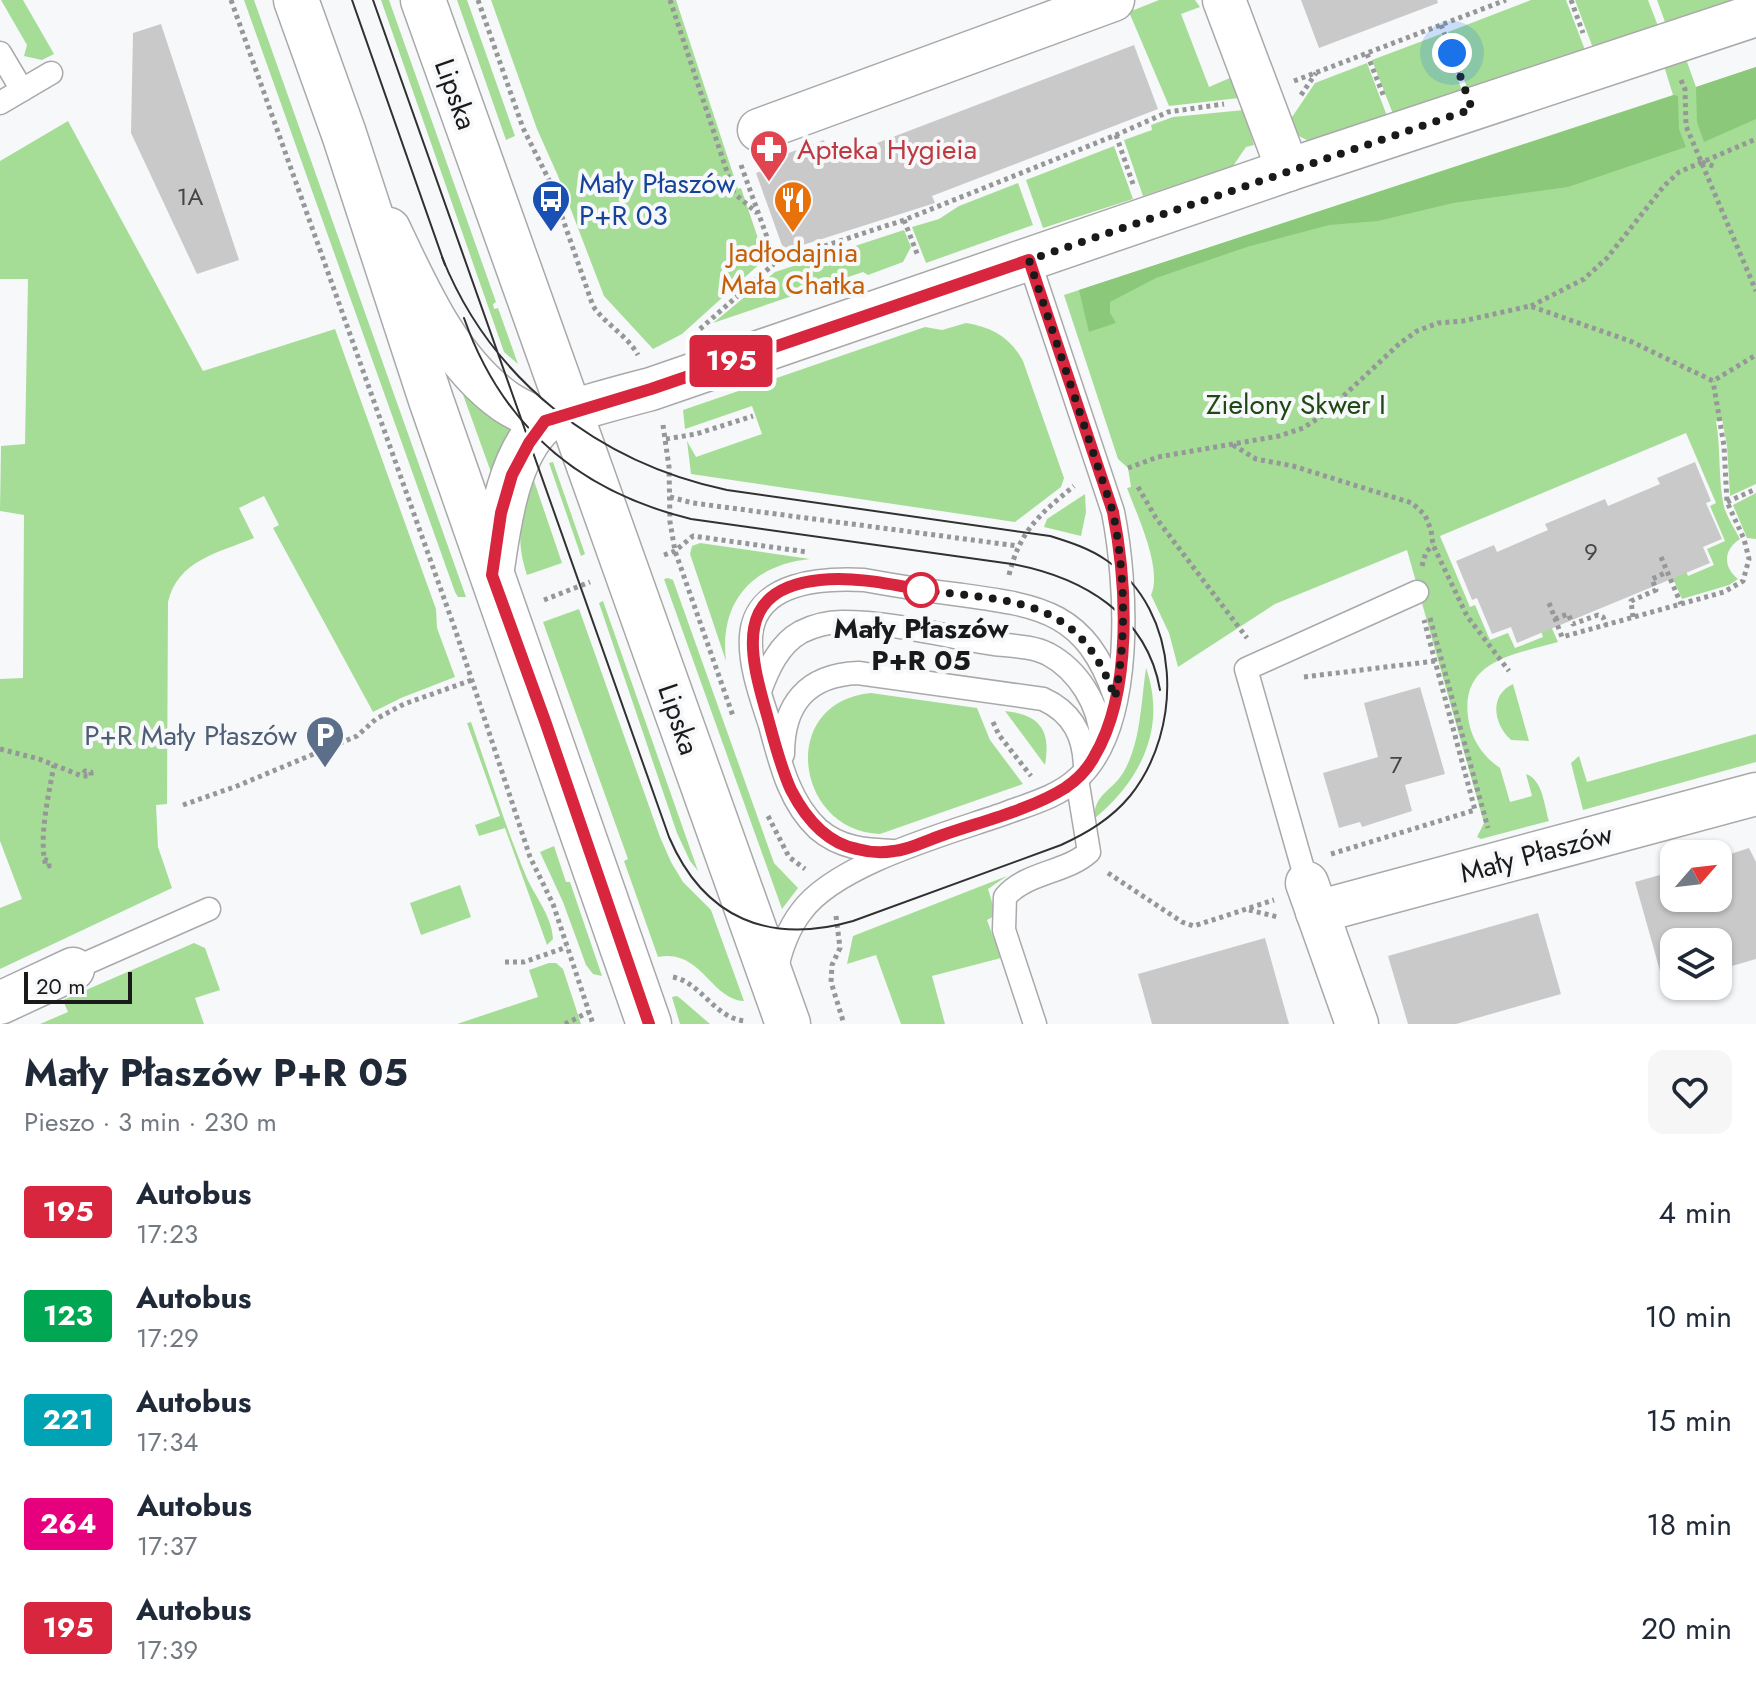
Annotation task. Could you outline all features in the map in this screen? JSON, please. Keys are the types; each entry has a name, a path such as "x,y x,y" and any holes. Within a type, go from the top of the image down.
{"main road":[{"path":"296,0 344,134 426,385 649,1024"},
{"name":"Lipska","path":"423,0 558,417 772,1010"}],"street":[{"path":"749,145 1113,0"},
{"path":"1224,0 1288,170"},
{"path":"492,575 501,513 512,475 529,443 558,417 651,389 1288,170 1756,15"},
{"path":"344,134 442,332 466,365 506,402 558,417"},
{"name":"Mały Płaszów","path":"1302,894 1756,794"},
{"path":"1302,894 1357,1024"},
{"path":"0,1003 73,969"}],"lane":[{"path":"0,53 22,90"},
{"path":"0,103 51,73"},
{"path":"772,1010 783,946 807,904 839,880 895,851 1042,800 1081,775 1101,744 1121,667 1124,616 1120,547 1113,512 1029,260"},
{"path":"895,851 846,846 819,830 799,805 784,775 760,692 751,638 758,614 785,590 808,582 837,579 1002,600 1044,610 1063,622 1090,648 1115,698"},
{"path":"1302,894 1246,669 1420,592"},
{"path":"760,692 771,665 791,639 828,623 855,623 1022,647 1047,653 1061,662 1083,686 1096,711 1101,744"},
{"path":"784,775 783,738 790,712 806,690 826,678 858,673 1043,699 1064,711 1077,726 1084,746 1081,775 1090,846 1087,855 1012,889 1005,897 1004,930 1035,1024"},
{"path":"73,969 209,909"}],"path":[{"path":"231,0 472,680 530,857 553,904 593,1024"},
{"path":"478,0 523,128 550,182 593,306 602,319 633,345 640,359"},
{"path":"670,0 734,193 757,213"},
{"path":"1289,84 1506,0"},
{"path":"1441,25 1472,109"},
{"path":"1367,54 1398,134"},
{"path":"1680,76 1685,89 1686,126 1756,291"},
{"path":"696,333 776,262 904,220 1168,112 1226,104"},
{"path":"1116,135 1134,187"},
{"path":"1128,468 1158,457 1279,436 1303,428 1322,416 1417,331 1438,323 1463,321 1530,306 1584,279 1607,258 1664,186 1679,172 1756,139"},
{"path":"749,145 757,213 776,262"},
{"path":"1701,162 1716,167"},
{"path":"904,220 919,259 906,263"},
{"path":"1732,234 1740,230"},
{"path":"1530,306 1630,341 1713,381"},
{"path":"1713,381 1756,355"},
{"path":"1549,603 1562,637 1734,588 1743,581 1749,559 1744,539 1727,502 1724,446 1713,381"},
{"path":"660,415 666,439 670,522"},
{"path":"666,439 696,434 753,416"},
{"path":"1232,444 1256,459 1293,466 1412,503 1425,515 1433,545 1467,616 1509,671"},
{"path":"1727,502 1756,489"},
{"path":"670,497 709,505 1018,546"},
{"path":"1244,910 1271,914 1302,894 1475,810 1420,592 1426,552 1433,545"},
{"path":"1661,557 1681,604"},
{"path":"1633,617 1631,601 1656,590 1652,579 1667,572"},
{"path":"534,603 598,579"},
{"path":"1420,592 1489,831"},
{"path":"1555,619 1568,614 1573,624 1598,615 1603,617 1606,625"},
{"path":"1295,678 1435,661"},
{"path":"183,805 357,736 376,719 404,704 472,680"},
{"path":"0,749 82,776"},
{"path":"44,859 46,815 54,765"},
{"path":"1087,855 1099,867 1182,922 1194,926 1302,894"},
{"path":"833,908 841,939 832,965 831,982 844,1024"},
{"path":"505,962 524,962 567,947"},
{"path":"664,978 676,977 687,982 730,1018 742,1021 772,1010"},
{"path":"565,1024 589,1012"}],"green space":[{"path":"1,0 23,0 54,54 42,60 24,56 27,45"},
{"path":"244,0 254,0 466,597 458,597 455,592"},
{"path":"381,0 389,0 496,302 494,309 498,308 518,364 504,352"},
{"path":"457,0 467,0 515,136 506,140"},
{"path":"491,0 676,0 738,189 741,188 765,259 682,334 653,349 604,296 537,129"},
{"path":"1159,0 1195,0 1200,7 1181,14 1209,87 1232,77 1239,98 1169,106 1129,12"},
{"path":"1531,0 1566,0 1585,50 1467,88 1448,32"},
{"path":"1575,0 1648,0 1658,26 1593,48"},
{"path":"1657,0 1732,0 1665,22"},
{"path":"1441,34 1463,93 1393,114 1372,60"},
{"name":"Zielony Skwer I","path":"1686,59 1696,87 1756,67 1756,484 1730,496 1722,419 1716,421 1723,500 1740,539 1730,548 1727,559 1738,579 1729,585 1682,599 1671,574 1685,569 1688,576 1714,565 1707,549 1725,541 1710,506 1716,503 1686,433 1440,536 1470,607 1475,605 1490,640 1508,633 1515,648 1543,637 1540,628 1550,624 1558,642 1523,651 1492,664 1471,686 1467,702 1473,736 1489,759 1500,768 1510,802 1532,796 1526,774 1539,787 1549,821 1481,839 1477,837 1484,823 1407,550 1275,604 1178,667 1169,633 1151,595 1154,571 1127,488 1131,487 1128,468 1118,459 1064,295 1673,95 1664,66"},
{"path":"1367,63 1387,116 1310,141 1294,132 1288,123 1315,83"},
{"path":"1756,67 1756,119 1704,142 1697,122 1696,87"},
{"path":"1678,96 1679,129 1686,147 1568,187 1453,203 1378,221 1329,225 1250,246 1156,278 1110,302 1110,313 1116,323 1089,332 1079,290"},
{"path":"1244,110 1254,145 1246,147 1233,166 1143,196 1124,140 1152,130 1151,125 1173,117"},
{"path":"68,121 203,371 335,329 436,609 437,628 455,677 373,712 273,528 279,525 264,496 239,508 254,538 190,567 173,588 168,602 167,804 156,805 158,847 172,888 0,969 0,908 22,899 0,841 0,679 23,678 24,515 0,511 1,446 25,444 28,279 0,279 0,161"},
{"path":"1114,146 1133,199 1043,228 1026,180"},
{"path":"1018,183 1033,225 926,263 912,227 939,219 959,206"},
{"path":"904,230 911,247 903,262 868,275 863,272 713,323 775,272"},
{"path":"966,323 1000,335 1018,353 1064,478 1061,487 1015,522 691,474 687,441 696,457 762,434 752,406 685,429 683,410 925,327 942,330"},
{"path":"461,389 504,416 512,437 492,475"},
{"path":"553,462 585,554 581,556 549,463"},
{"path":"532,475 562,563 527,575 520,536"},
{"path":"1756,493 1756,539 1747,538 1733,505"},
{"path":"1085,494 1086,512 1081,536 1044,527 1047,519"},
{"path":"700,543 810,559 771,569 744,590 734,604 728,621 726,661 690,554 692,546"},
{"path":"664,579 673,580 774,863 798,888 782,909"},
{"path":"603,601 698,871 677,833 599,603"},
{"path":"579,609 660,837 683,882 711,910 744,1001 723,992 685,960 673,956 658,957 624,861 628,859 543,622"},
{"path":"1146,668 1153,711 1146,751 1125,787 1094,819 1097,804 1129,761 1139,722"},
{"path":"1513,684 1529,741 1511,740 1497,718 1500,695"},
{"path":"871,693 977,708 990,740 1023,784 880,834 851,827 830,812 815,790 808,766 810,741 821,718 841,702"},
{"path":"1005,711 1027,716 1040,726 1046,742 1045,765"},
{"path":"471,722 518,857 550,922 553,939 547,945 505,828 479,836 475,825 500,816 467,723"},
{"path":"1756,734 1756,762 1583,810 1571,763 1579,756 1587,782"},
{"path":"554,846 566,882 570,882 602,976 593,974 586,965 563,902 540,852"},
{"path":"1007,876 988,889 996,915 987,920 1001,958 932,976 945,1024 901,1024 876,955 847,964 853,936"},
{"path":"460,885 471,917 421,935 410,903"},
{"path":"194,943 205,948 220,990 195,998 204,1024 40,1024 68,1012 63,1000"},
{"path":"556,963 563,969 581,1024 457,1024 538,997 529,970"},
{"path":"677,996 710,1024 680,1024 672,997"}],"building":[{"path":"1301,0 1437,0 1438,3 1319,48"},
{"path":"161,24 239,260 197,274 131,133 133,33"},
{"path":"1134,45 1158,109 932,196 935,203 784,251 756,173 778,165 775,158 824,140 830,159 856,151"},
{"path":"1695,462 1711,501 1706,503 1722,539 1703,547 1710,563 1517,643 1511,627 1492,634 1477,598 1472,600 1456,561 1494,545 1497,552 1548,530 1545,524 1605,499 1608,506 1660,484 1657,478"},
{"path":"1420,687 1445,774 1405,785 1412,811 1362,827 1360,822 1339,828 1323,773 1378,757 1364,703"},
{"path":"1749,848 1756,862 1756,959 1732,966 1732,928 1660,928 1660,971 1635,882 1660,875 1660,912 1732,912 1732,853"},
{"path":"1538,913 1561,994 1456,1024 1408,1024 1388,956"},
{"path":"1265,938 1289,1024 1152,1024 1138,974"}],"tram line":[{"path":"352,0 445,265"},
{"path":"373,0 484,314 521,418 669,837 701,888 721,906 743,919 768,927 794,930 823,928 853,921 1061,845 1098,825 1130,796 1148,769 1160,738 1166,705 1167,672 1161,639 1149,609 1131,582 1106,560 1050,536 727,490 635,460 593,437 555,410 520,378 489,342 463,301 442,257"},
{"path":"464,318 480,357 523,422 550,449 580,472 614,491 691,519 1012,564 1063,578 1107,603 1126,620 1153,663 1160,690"}],"bus line":[{"name":"195","path":"649,1024 492,575 501,513 512,475 529,443 545,421 651,389 1029,260 1113,512 1120,547 1124,616 1121,667 1110,718 1101,744 1085,770 1066,787 1042,800 895,851 869,851 846,846 819,830 799,805 784,775 754,664 753,626 758,614 773,598 797,585 821,579 864,580 929,591"}],"place":[{"name":"Apteka Hygieia","path":"769,183"},
{"name":"Mały Płaszów P+R 03","path":"551,233"},
{"name":"Jadłodajnia Mała Chatka","path":"793,234"},
{"name":"Mały Płaszów P+R 05","path":"921,590"},
{"name":"P+R Mały Płaszów","path":"325,769"}],"route":[{"path":"921,590 1023,604 1053,614 1073,630 1097,657 1115,698 1121,667 1124,616 1120,547 1113,512 1029,260 1472,109 1452,53"}]}
